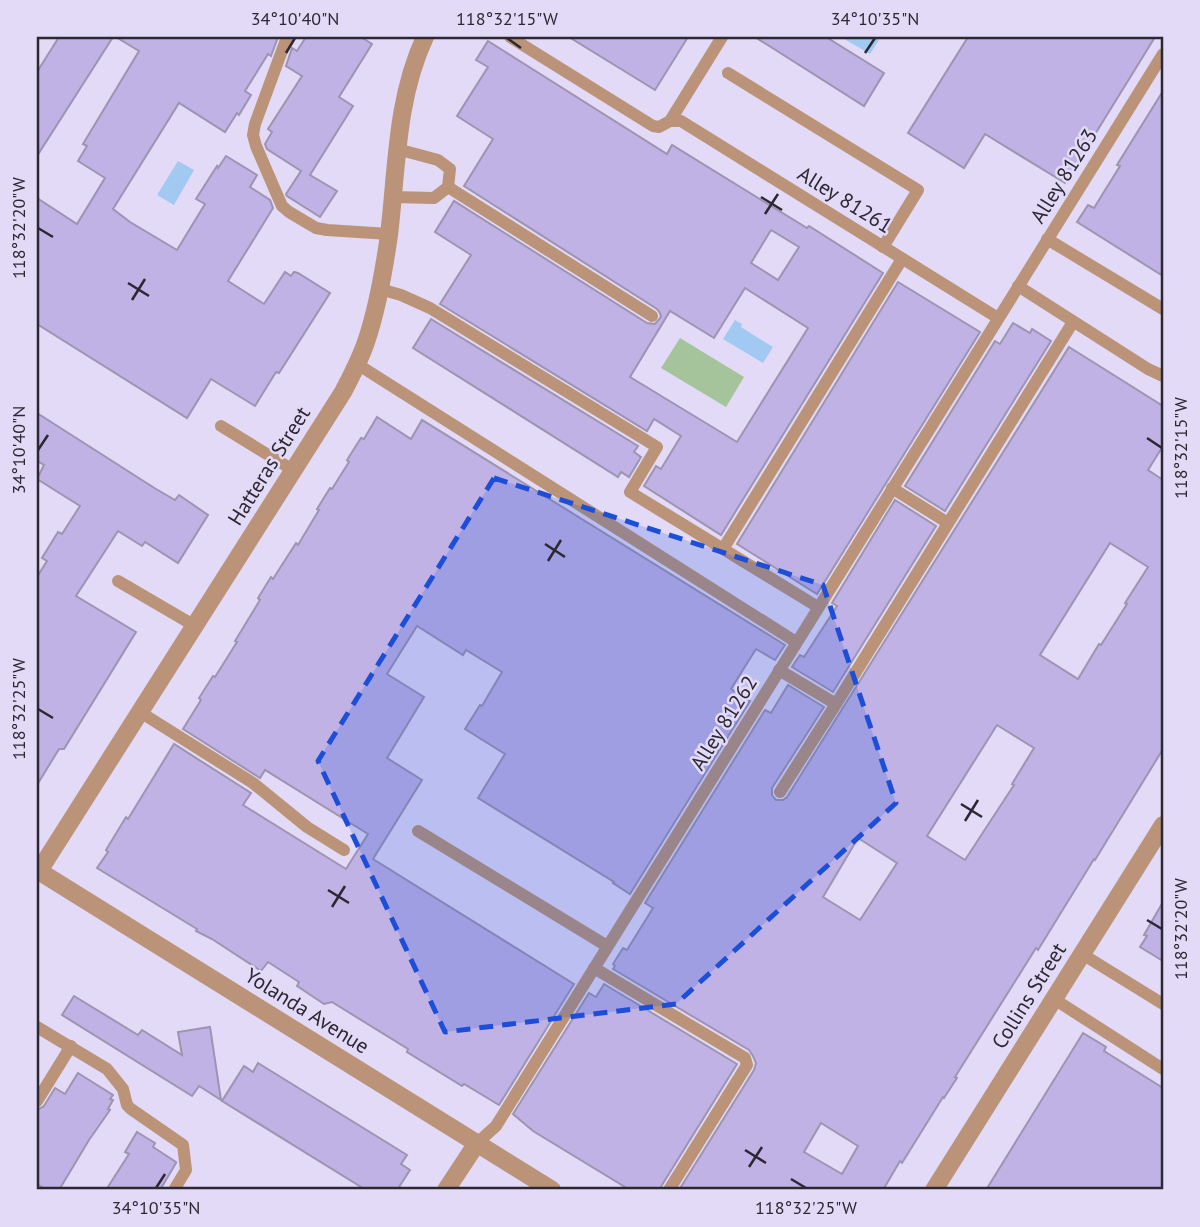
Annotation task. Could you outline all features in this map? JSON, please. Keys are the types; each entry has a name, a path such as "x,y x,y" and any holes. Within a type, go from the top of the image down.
{"street":[{"name":"Hatteras Street","path":"37,872 343,392 357,365 380,289 389,234 398,133 422,38"},
{"name":"Collins Street","path":"934,1190 1161,833"},
{"name":"Yolanda Avenue","path":"37,872 552,1190"},
{"path":"446,1190 477,1143"}],"lane":[{"path":"287,37 253,135 282,206 316,228 389,234"},
{"name":"Alley 81261","path":"510,37 653,126 681,121 998,318"},
{"path":"670,121 722,37"},
{"name":"Alley 81263","path":"998,318 1163,54"},
{"path":"728,73 918,190 883,247"},
{"path":"392,197 434,198 448,187 450,169 438,160 397,149"},
{"path":"448,187 652,316"},
{"path":"1047,239 1163,309"},
{"path":"723,549 902,259"},
{"path":"1018,286 1163,376"},
{"path":"380,289 416,301 437,312 657,447 631,492 818,607"},
{"name":"Alley 81262","path":"477,1143 496,1125 998,318"},
{"path":"780,792 1073,322"},
{"path":"357,365 796,642"},
{"path":"221,426 293,470"},
{"path":"892,488 948,523"},
{"path":"118,581 195,626"},
{"path":"779,670 836,704"},
{"path":"140,712 253,783 307,827 344,850"},
{"path":"418,831 607,946"},
{"path":"1082,954 1163,1004"},
{"path":"594,968 745,1058 747,1065 669,1190"},
{"path":"1054,999 1163,1069"},
{"path":"37,1027 107,1069 122,1089 131,1109 183,1144 186,1170 174,1190"},
{"path":"37,1101 71,1046"}],"highlighted area":[{"path":"494,478 823,585 896,803 676,1004 445,1032 318,761"}],"green space":[{"path":"680,338 744,377 726,407 661,368"}],"water":[{"path":"841,37 873,37 879,40 870,54"},
{"path":"178,161 194,170 174,205 157,195"},
{"path":"735,320 742,324 741,327 773,347 763,363 723,339"}],"building":[{"path":"59,37 113,37 37,156 37,72"},
{"path":"116,37 278,37 271,56 268,54 245,91 251,95 225,132 179,103 113,209 177,250 205,204 196,199 226,156 257,175 250,187 270,200 273,208 228,281 264,304 285,272 291,276 294,272 298,273 330,293 255,406 211,379 187,418 37,324 37,198 77,224 105,178 78,161 87,146 83,144 139,51"},
{"path":"306,37 361,37 372,44 339,97 353,106 310,175 337,191 320,217 287,196 301,171 267,149 265,144 272,132 268,129 302,76 286,66 292,48 297,51"},
{"path":"569,37 688,37 655,90"},
{"path":"755,37 826,37 884,73 864,106"},
{"path":"968,37 1155,37 1065,183 985,134 964,168 908,133"},
{"path":"488,41 667,154 672,145 883,273 721,535 644,486 656,466 661,469 681,436 654,419 647,431 440,304 471,255 435,232 454,201 647,323 655,324 661,317 657,309 464,186 493,139 457,116 488,67 476,60","holes":["771,230 799,247 778,280 751,263","745,288 808,328 737,442 630,377 670,311 714,338"]},
{"path":"1163,91 1163,276 1077,222 1088,205 1094,208"},
{"path":"898,282 980,332 817,594 737,544"},
{"path":"431,319 638,446 634,452 641,457 629,477 621,472 618,477 413,348"},
{"path":"1013,323 1030,333 1032,329 1051,341 945,511 905,486 995,341 1000,344"},
{"path":"1069,347 1163,406 1163,446 1148,470 1163,480 1163,749 1095,860 883,1190 679,1190 756,1063 749,1050 613,969 613,964 623,948 627,950 653,908 645,903 765,710 771,713 788,685 824,707 772,788 772,795 776,800 787,797","holes":["1110,543 1148,567 1078,679 1040,655","997,725 1034,748 1012,784 1014,785 965,860 927,836","858,838 897,863 860,920 823,897","821,1123 858,1146 842,1174 804,1152"]},
{"path":"37,413 156,489 175,500 179,495 208,515 178,563 145,542 142,546 118,531 76,596 136,632 64,749 59,749 37,785 37,577 47,561 42,558 58,532 62,534 80,506 37,479 44,465 37,461"},
{"path":"377,417 411,439 422,420 785,645 775,660 756,649 731,689 750,701 630,894 478,798 505,754 465,729 502,672 466,650 463,655 417,626 387,674 424,697 387,758 422,780 373,859 574,984 499,1105 464,1084 462,1086 332,1002 324,1004 297,986 299,982 268,962 261,971 97,868 126,817 128,819 174,744 251,793 243,805 346,869 368,834 265,770 260,778 183,729 201,700 199,698 237,642 235,641 271,577 273,579 296,543 298,545 319,510 317,509 349,462 347,460"},
{"path":"895,500 936,526 833,692 792,667 800,655 804,657 837,606 832,603"},
{"path":"1163,902 1163,961 1140,947"},
{"path":"604,984 737,1064 660,1190 630,1190 533,1131 513,1114 589,993 596,997"},
{"path":"74,996 138,1035 142,1030 182,1055 178,1032 210,1027 221,1100 199,1086 192,1096 62,1015"},
{"path":"1083,1033 1106,1047 1104,1051 1163,1088 1163,1190 986,1190"},
{"path":"258,1063 407,1155 401,1164 410,1170 397,1190 366,1190 222,1101 244,1066 253,1072"},
{"path":"78,1073 113,1095 110,1099 113,1100 108,1109 110,1110 59,1190 47,1190 37,1184 37,1110 44,1106 55,1088 65,1094"},
{"path":"137,1132 155,1143 153,1147 176,1163 160,1190 106,1190 129,1154 125,1152"}]}
